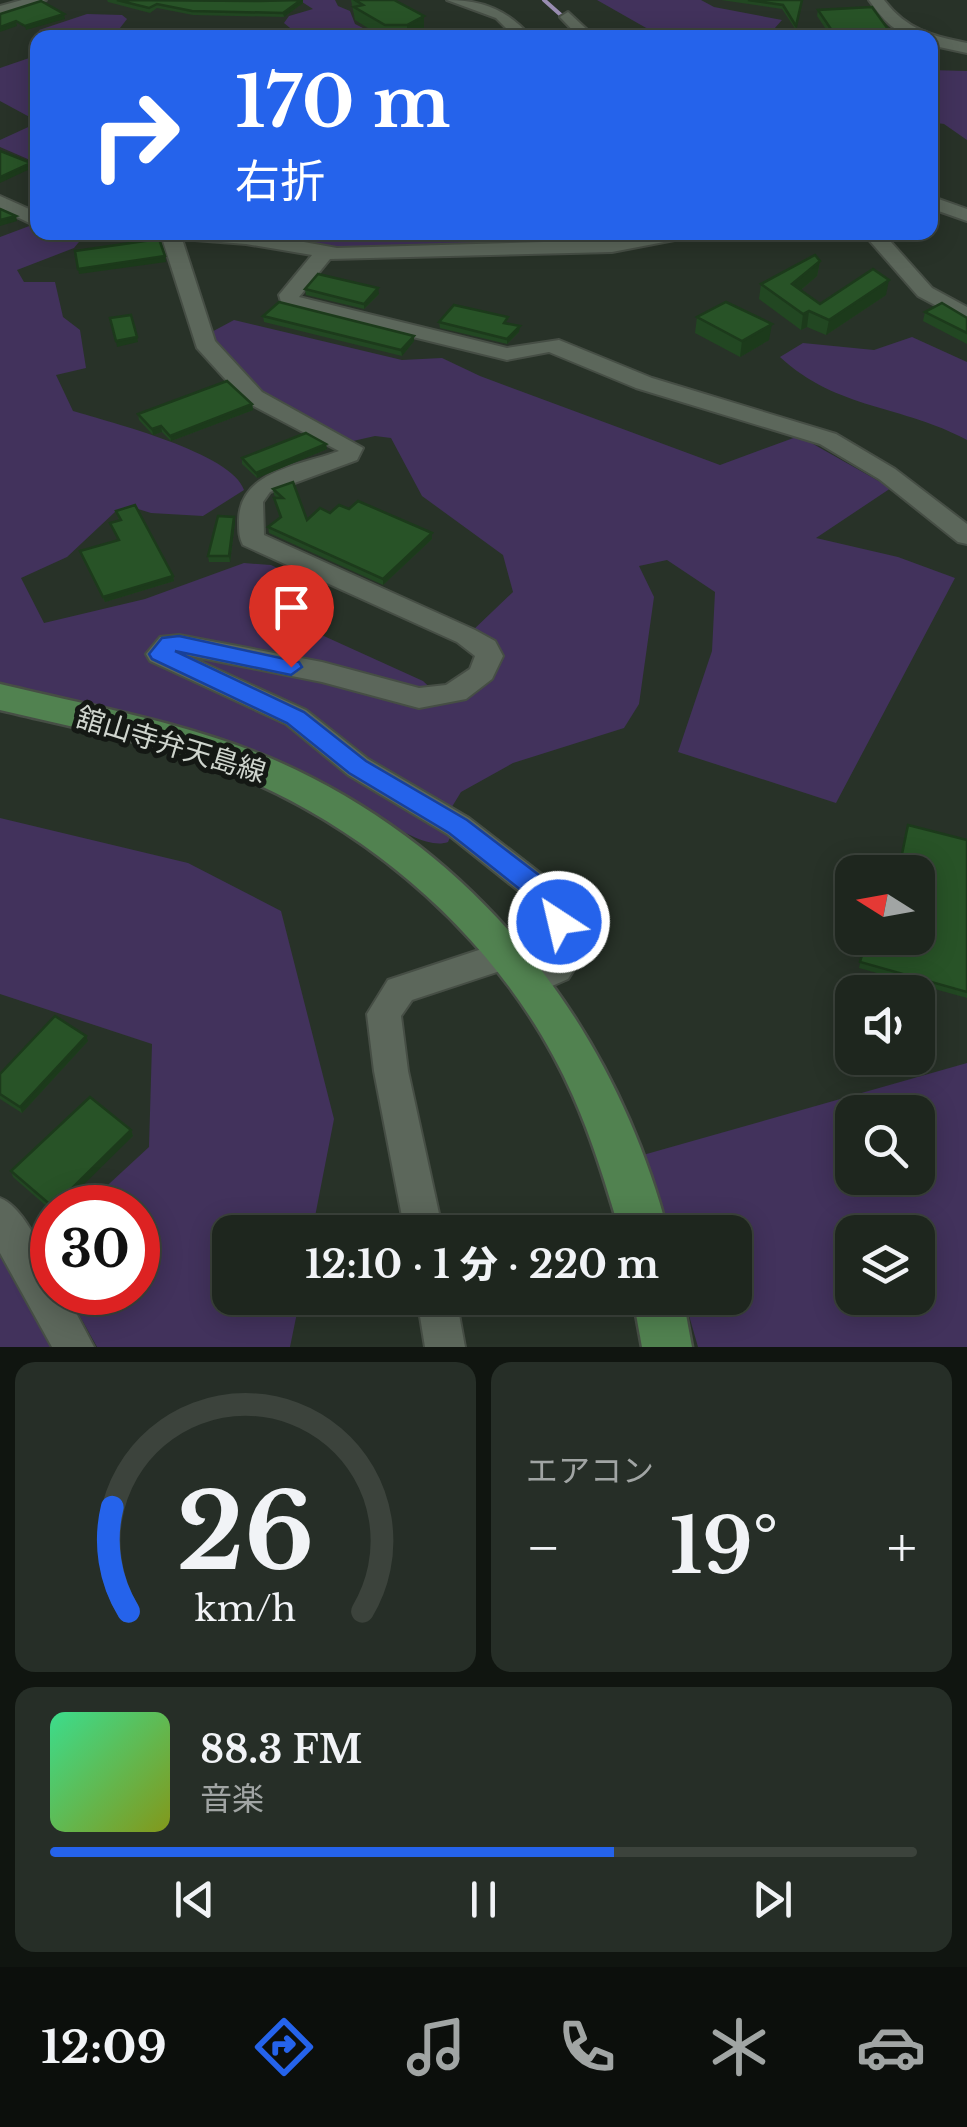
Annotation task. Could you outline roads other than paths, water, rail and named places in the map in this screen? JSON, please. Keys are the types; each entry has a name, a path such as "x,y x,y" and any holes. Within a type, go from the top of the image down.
{"main road":[{"name":"舘山寺弁天島線","path":"0,697 198,747 298,786 365,825 416,862 464,905 519,968 568,1041 602,1108 638,1215"},
{"path":"661,1315 668,1347"}],"street":[{"path":"0,11 39,0"},
{"path":"454,0 501,15 517,30"},
{"path":"876,0 892,21 907,30"},
{"path":"568,17 581,30"},
{"path":"938,42 967,48"},
{"path":"0,202 30,217"},
{"path":"938,205 967,215"},
{"path":"172,240 205,343 254,397 351,448 348,455 261,487 251,502 252,539 466,636 485,648 489,656 484,672 460,692 440,699 385,694 331,674 179,644 170,644 160,654 296,718 358,767 458,826 546,895 556,910 568,954 556,969 519,968 400,990 384,1014 391,1072 420,1215"},
{"path":"260,240 324,253 612,246 643,240"},
{"path":"878,240 925,292 967,316"},
{"path":"324,253 289,301 507,354 551,345 644,384 828,439 887,474 967,536"},
{"path":"0,1216 74,1347"},
{"path":"440,1315 445,1347"}],"waterway":[{"path":"544,0 562,16"}]}
